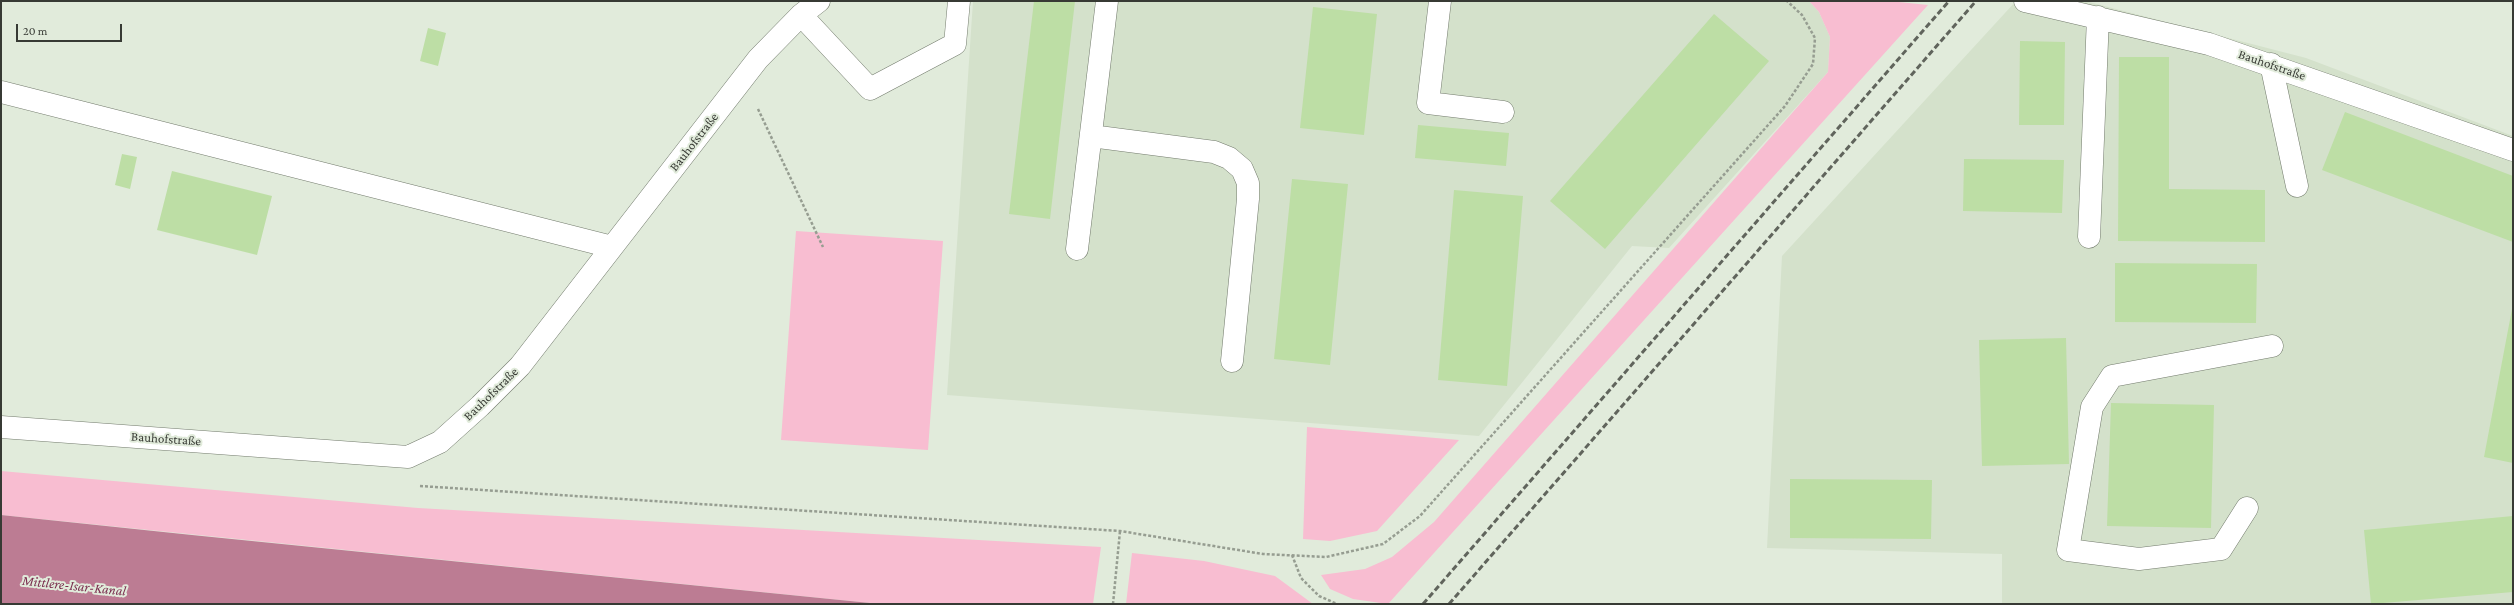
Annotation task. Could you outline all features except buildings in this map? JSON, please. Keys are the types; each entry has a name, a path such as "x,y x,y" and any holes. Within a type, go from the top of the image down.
{"street":[{"name":"Bauhofstraße","path":"1,427 408,457 440,442 480,406 520,366 743,78 801,15 819,1"},
{"path":"801,15 870,89 955,44 959,1"},
{"path":"1077,249 1107,1"},
{"path":"1440,1 1428,103 1503,112"},
{"name":"Bauhofstraße","path":"2024,1 2209,44 2271,64 2513,150"},
{"path":"2089,237 2098,17"},
{"path":"2271,64 2296,186"},
{"path":"1,92 612,247"},
{"path":"1091,136 1214,152 1229,158 1242,169 1248,183 1248,199 1232,361"},
{"path":"2248,508 2221,549 2139,559 2068,550 2092,407 2112,376 2272,346"}],"path":[{"path":"415,485 1120,531 1263,554 1326,556 1382,544 1426,510 1785,106 1813,64 1815,38 1802,15 1787,1"},
{"path":"743,78 823,247"},
{"path":"1113,604 1120,531"},
{"path":"1292,555 1301,578 1319,596 1337,604"}],"shaded area":[{"path":"973,1 1809,1 1819,12 1830,37 1828,72 1669,248 1632,246 1479,436 947,395"},
{"path":"1809,1 1889,1 1928,5 1388,604 1353,599 1330,589 1321,575 1365,569 1392,557 1434,522 1828,72 1830,37 1819,12"},
{"path":"2016,1 2085,1 2306,58 2513,136 2513,604 2002,604 2002,554 1767,548 1782,256"},
{"path":"796,231 943,241 928,450 781,440"},
{"path":"1307,427 1459,440 1377,531 1330,541 1303,539"},
{"path":"1,471 418,508 1101,547 1093,604 880,604 1,515"},
{"path":"1132,553 1204,561 1275,576 1313,604 1126,604"}],"water":[{"name":"Mittlere-Isar-Kanal","path":"1,515 192,535 880,604 1,604"}],"railway":[{"path":"1423,604 1949,1"},
{"path":"1449,604 1976,1"}]}
